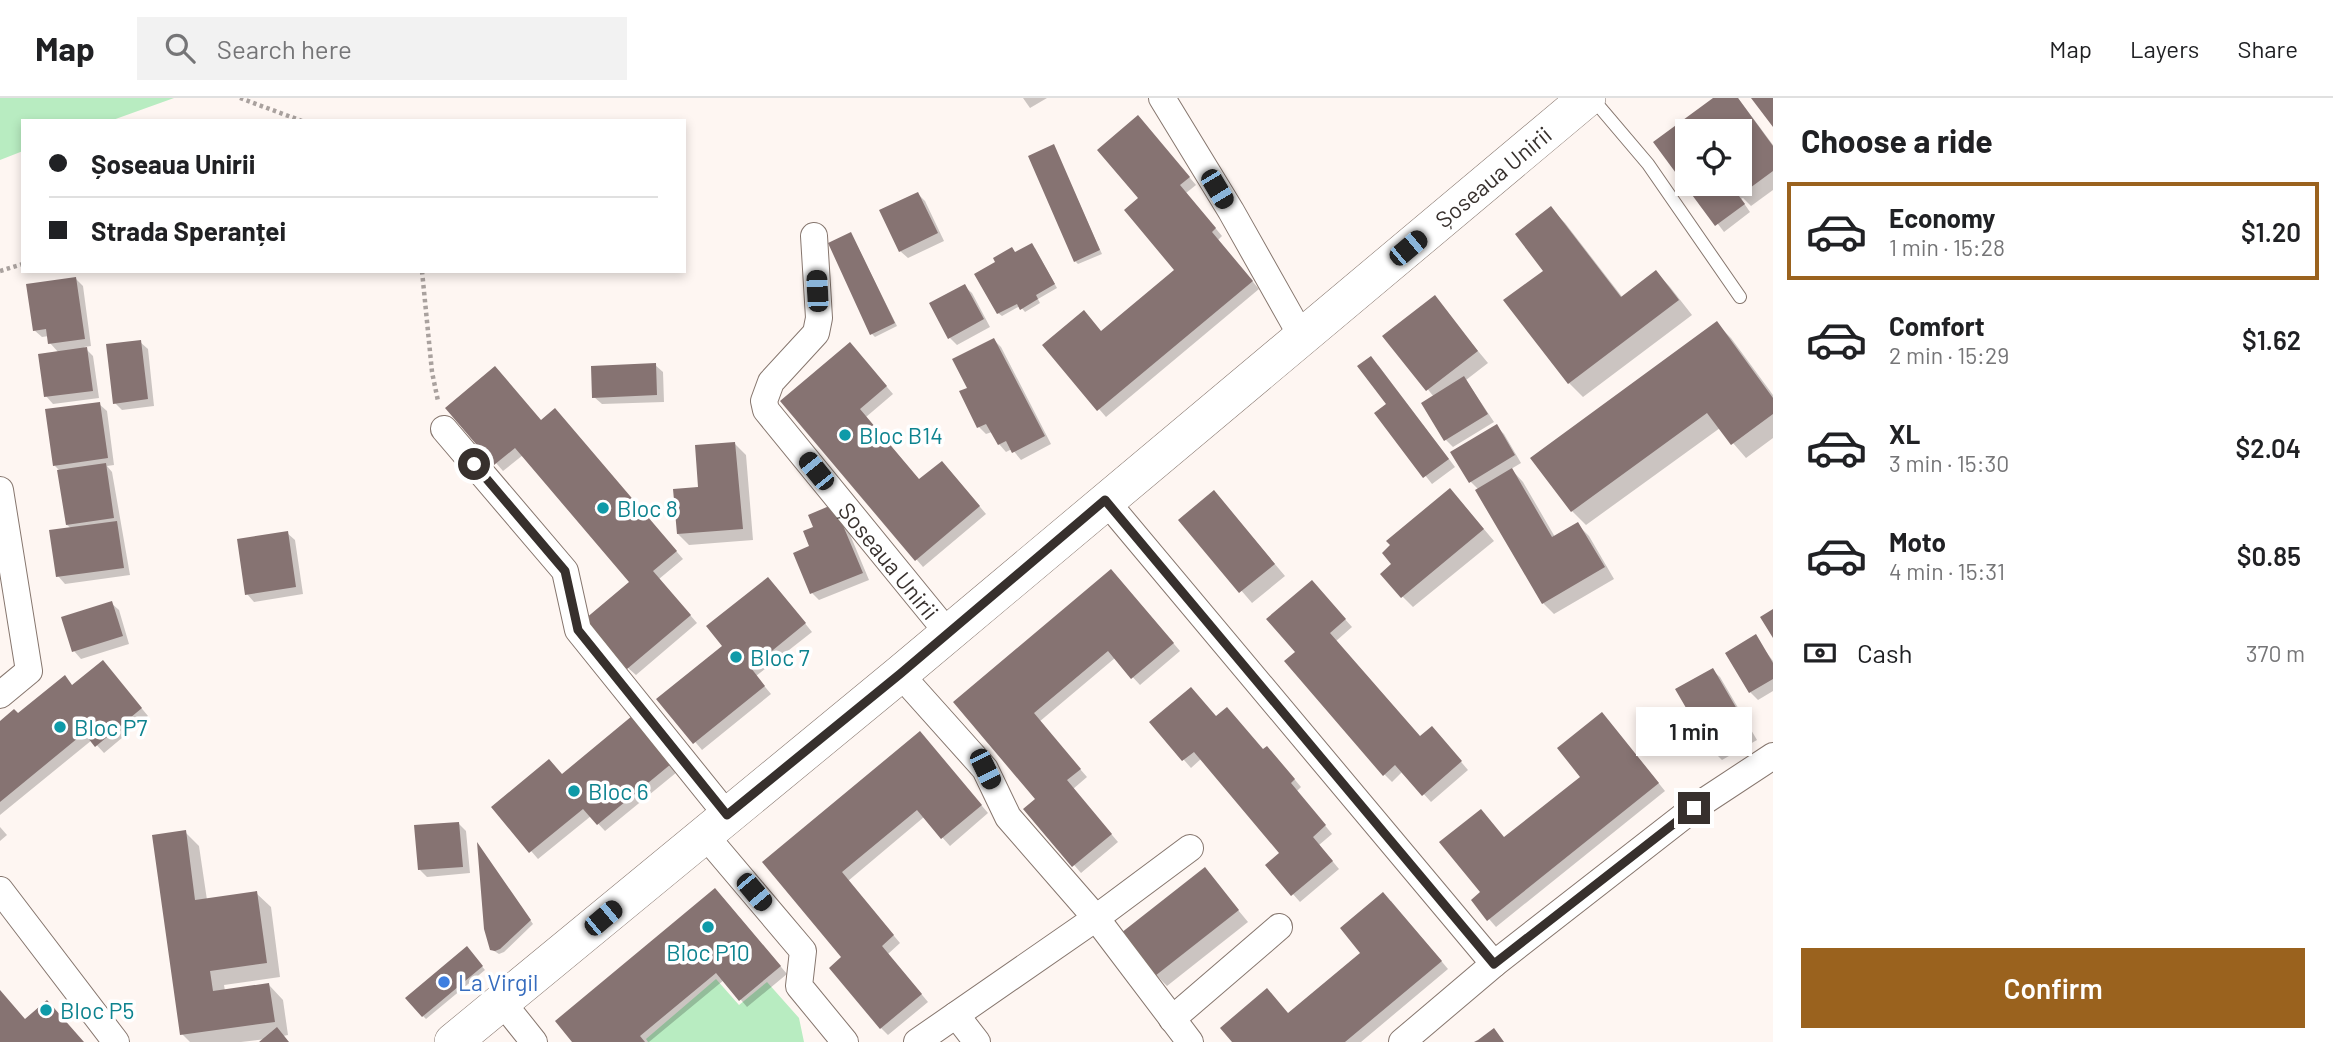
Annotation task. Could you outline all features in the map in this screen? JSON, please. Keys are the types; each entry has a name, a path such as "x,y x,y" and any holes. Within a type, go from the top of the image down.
{"main road":[{"name":"Șoseaua Unirii","path":"453,1042 900,674 1587,98"}],"street":[{"path":"1163,98 1302,337"},
{"name":"Șoseaua Unirii","path":"814,236 818,318 816,333 771,382 764,401 766,410 948,633"},
{"path":"444,429 565,571 578,630 803,951 800,986 845,1042"},
{"path":"0,490 29,671 0,695"},
{"path":"1105,500 1494,964"},
{"path":"900,674 985,769 1009,817 1096,918 1190,1042"},
{"path":"1402,1042 1494,964 1694,808 1773,756"},
{"path":"917,1042 1096,918 1190,848"},
{"path":"0,890 116,1042"},
{"path":"1172,1020 1279,927"},
{"path":"502,1002 534,1042"},
{"path":"956,1015 976,1042"}],"lane":[{"path":"1592,98 1648,164 1740,297"}],"path":[{"path":"240,98 297,119"},
{"path":"0,271 21,265"},
{"path":"422,273 432,372 444,429"}],"green space":[{"path":"0,98 174,98 116,119 21,119 21,152 0,160"},
{"path":"716,979 739,1005 767,982 799,1018 804,1042 648,1042 646,1039"}],"building":[{"path":"1713,98 1738,98 1773,146 1773,171 1752,186 1752,119 1684,119"},
{"path":"1751,98 1773,98 1773,127"},
{"path":"1138,115 1190,177 1180,185 1216,228 1212,232 1253,281 1097,411 1042,345 1084,310 1101,331 1174,270 1124,210 1138,198 1097,150"},
{"path":"1675,126 1675,172 1653,142"},
{"path":"1054,144 1100,250 1074,262 1028,156"},
{"path":"918,192 938,233 899,252 879,210"},
{"path":"1693,196 1739,196 1745,204 1715,226"},
{"path":"1551,206 1621,297 1656,270 1679,300 1568,384 1503,300 1543,271 1515,234"},
{"path":"851,232 895,323 870,335 828,243"},
{"path":"1032,243 1055,284 1036,295 1038,299 1020,310 1017,304 997,314 974,274 995,262 993,258 1012,247 1015,252"},
{"path":"76,277 85,339 48,344 46,329 33,331 26,284"},
{"path":"965,284 984,319 948,339 929,303"},
{"path":"1435,295 1478,351 1426,391 1382,336"},
{"path":"1717,321 1773,398 1773,414 1731,445 1707,413 1571,512 1530,458"},
{"path":"994,338 1045,436 1012,453 1006,441 998,445 986,424 977,428 959,391 967,388 952,359"},
{"path":"141,340 148,399 113,404 106,344"},
{"name":"Bloc B14","path":"850,342 887,386 860,409 919,479 942,461 980,506 915,561 780,401"},
{"path":"87,347 93,391 44,397 38,354"},
{"path":"1371,356 1449,459 1423,478 1374,413 1386,404 1357,366"},
{"path":"656,363 657,395 592,398 591,366"},
{"name":"Bloc 8","path":"495,366 541,420 555,408 677,551 653,571 691,615 627,669 585,619 629,582 515,448 494,465 445,408"},
{"path":"1464,376 1488,414 1444,441 1421,403"},
{"path":"100,402 108,458 53,466 45,409"},
{"path":"1497,424 1515,455 1469,483 1450,452"},
{"path":"735,442 743,529 677,534 673,489 698,487 695,445"},
{"path":"106,463 114,518 66,525 57,470"},
{"path":"1512,468 1552,537 1578,522 1605,567 1542,604 1475,490"},
{"path":"1450,488 1484,529 1401,598 1380,574 1391,564 1382,553 1390,545 1386,541"},
{"path":"1214,490 1275,564 1239,593 1178,520"},
{"path":"834,504 863,573 810,594 793,553 809,546 803,531 813,527 808,515"},
{"path":"117,521 124,568 56,577 49,530"},
{"path":"288,531 296,587 245,595 237,539"},
{"path":"1111,569 1174,643 1131,679 1108,651 1034,713 1081,769 1067,780 1112,834 1072,867 1023,809 1035,799 953,702"},
{"name":"Bloc 7","path":"768,577 806,623 751,668 765,686 693,744 656,699 722,646 706,626"},
{"path":"1312,580 1346,619 1330,633 1420,736 1432,726 1462,761 1422,796 1395,765 1383,776 1284,661 1295,652 1266,619"},
{"path":"112,601 123,636 72,652 61,617"},
{"path":"1773,609 1773,638 1760,617"},
{"path":"1756,634 1773,663 1773,679 1749,693 1725,653"},
{"name":"Bloc P7","path":"103,660 142,708 95,747 84,733 0,802 0,721 14,709 18,713 65,675 72,685"},
{"path":"1713,668 1751,733 1713,754 1675,689"},
{"path":"1191,687 1216,716 1227,707 1263,749 1267,746 1295,779 1291,783 1326,825 1313,837 1333,861 1291,896 1265,865 1279,853 1194,752 1182,761 1149,722"},
{"path":"1602,712 1659,783 1487,921 1471,900 1480,892 1439,842 1481,809 1504,837 1580,777 1557,748"},
{"name":"Bloc 6","path":"632,716 671,764 597,825 583,809 529,853 491,807 549,759 562,774"},
{"path":"920,731 982,805 941,839 917,810 842,872 894,935 882,946 922,994 880,1029 829,968 841,957 762,862"},
{"path":"459,822 463,867 418,870 414,825"},
{"path":"186,830 195,900 257,891 267,963 210,971 213,991 269,983 275,1022 180,1035 152,835"},
{"path":"477,842 531,920 495,951 490,950 484,929"},
{"path":"1205,867 1239,910 1155,976 1121,933"},
{"name":"Bloc P10","path":"715,888 781,966 739,1001 716,973 640,1036 645,1042 572,1042 555,1021"},
{"path":"1383,892 1442,961 1345,1042 1232,1042 1220,1028 1267,988 1288,1013 1360,953 1340,928"},
{"name":"La Virgil","path":"467,946 483,966 422,1017 405,998"},
{"name":"Bloc P5","path":"0,990 25,1019 47,1000 84,1042 0,1042"},
{"path":"277,1027 289,1042 259,1042"},
{"path":"1494,1028 1504,1042 1474,1042 1478,1040"}],"place":[{"name":"Bloc B14","path":"845,435"},
{"name":"Bloc 8","path":"603,508"},
{"name":"Bloc 7","path":"736,657"},
{"name":"Bloc P7","path":"60,727"},
{"name":"Bloc 6","path":"574,791"},
{"name":"Bloc P10","path":"708,927"},
{"name":"La Virgil","path":"444,982"},
{"name":"Bloc P5","path":"46,1010"}],"route":[{"path":"474,464 565,571 578,630 727,815 900,674 1105,500 1494,964 1694,808"}]}
